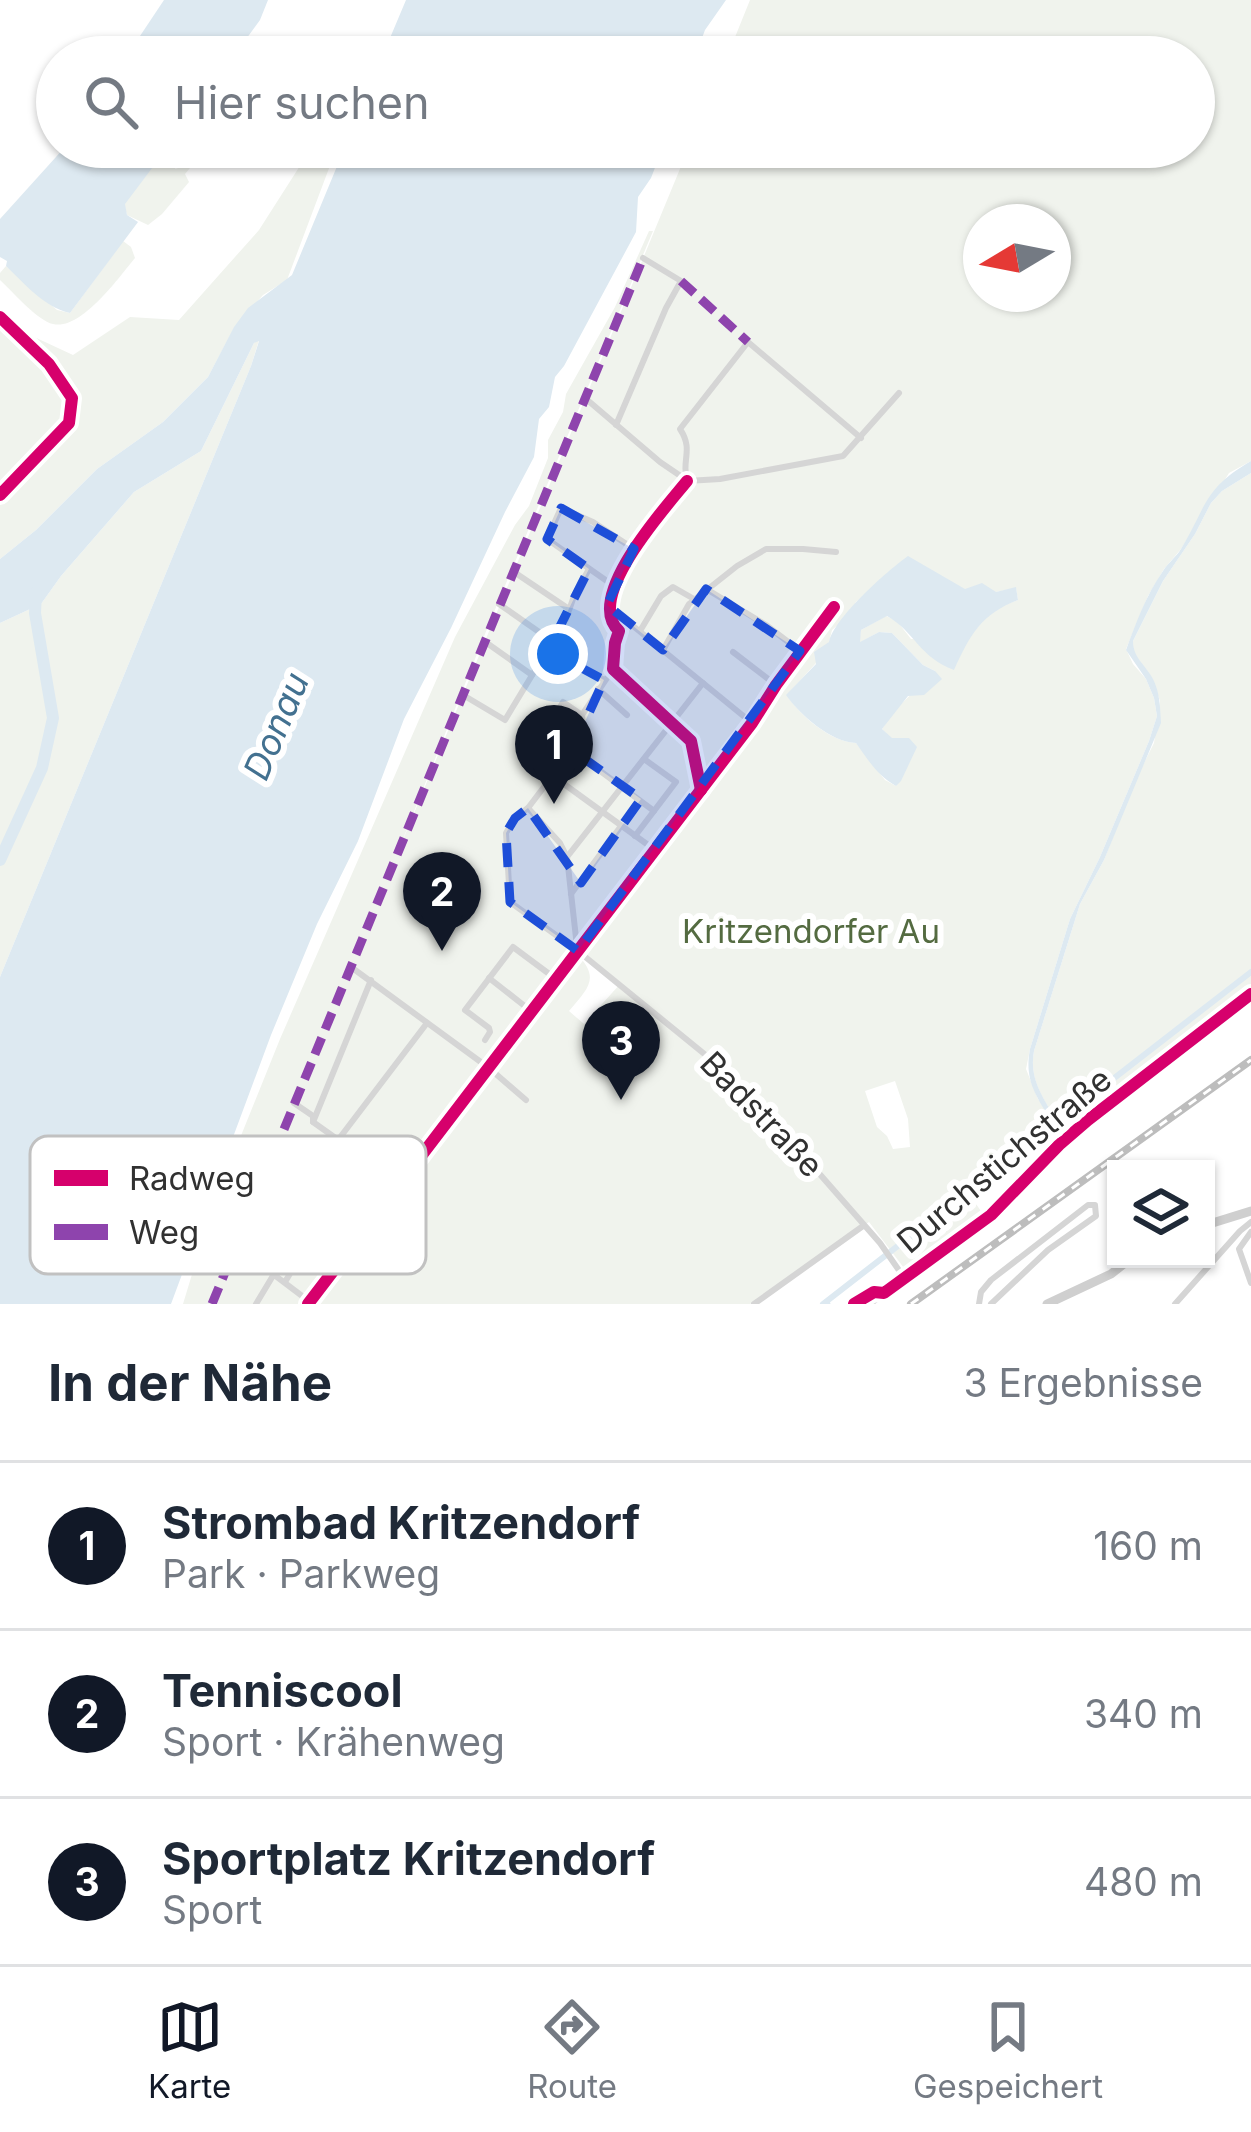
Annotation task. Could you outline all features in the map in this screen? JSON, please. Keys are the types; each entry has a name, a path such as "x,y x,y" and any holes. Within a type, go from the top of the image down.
{"main road":[{"path":"1215,1222 1251,1211"},
{"path":"1047,1304 1119,1268"}],"street":[{"path":"616,425 681,280 643,258"},
{"path":"688,481 683,468 689,452 680,429 748,342 861,438"},
{"path":"585,398 688,481 843,456 899,392"},
{"path":"578,951 567,857 528,808 572,750 583,726 582,715 613,669 619,631 611,624 615,587 645,531 688,481"},
{"path":"615,587 547,539 561,508 634,549"},
{"path":"663,650 694,598 766,549 836,552"},
{"path":"463,695 505,720 566,620 589,569"},
{"path":"514,572 568,609"},
{"path":"640,632 661,596 673,587 694,598"},
{"path":"706,590 800,651"},
{"path":"499,604 604,680"},
{"path":"610,607 752,723"},
{"path":"426,1150 752,723 834,608"},
{"path":"484,641 532,675"},
{"path":"733,652 776,685"},
{"path":"613,669 691,741 701,790"},
{"path":"567,857 703,683"},
{"path":"598,689 627,715"},
{"path":"582,715 563,702 528,762 655,850"},
{"path":"572,750 654,811"},
{"path":"635,836 676,782 644,759"},
{"name":"Badstraße","path":"528,808 506,833 510,902 740,1083 880,1243 905,1279"},
{"path":"571,894 621,826"},
{"path":"485,1040 489,1028 465,1010 513,946 556,980"},
{"path":"351,967 526,1100"},
{"path":"489,978 531,1010"},
{"path":"313,1122 371,980"},
{"name":"Durchstichstraße","path":"870,1304 991,1215 1088,1120 1251,994"},
{"path":"341,1136 427,1023"},
{"path":"294,1103 313,1116 313,1122"},
{"path":"313,1122 332,1136"},
{"path":"979,1304 991,1280 1088,1205 1095,1205 1096,1216 1048,1250 991,1304"},
{"path":"1175,1304 1251,1222"},
{"path":"754,1304 864,1226"},
{"path":"1251,1232 1239,1249 1251,1283"},
{"path":"256,1304 274,1274 309,1303 331,1274"},
{"path":"285,1282 290,1274"}],"highlighted area":[{"path":"561,508 634,549 607,605 663,650 706,589 800,651 578,951 510,902 506,833 515,818 528,808 581,883 641,799 572,750 604,680 548,650 589,569 547,539"}],"green space":[{"name":"Kritzendorfer Au","path":"750,0 1251,0 1251,461 1229,473 1164,569 1126,649 1146,679 1157,716 1070,919 1026,1069 1038,1099 1055,1118 1035,1078 1034,1051 1080,904 1154,743 1160,701 1152,678 1133,652 1133,641 1211,503 1251,473 1251,986 974,1201 983,1214 912,1270 904,1268 869,1222 750,1304 183,1304 192,1274 426,1274 426,1136 241,1136 455,637 529,506 566,394 653,231 393,864 680,168 1215,168 1215,36 735,36","holes":["872,588 996,592 1016,588 1018,600 994,609 968,638 911,639 897,621 886,616 861,630 859,643 879,632 892,633 935,671 882,729 899,757 901,773 896,786 885,780 856,743 817,726 787,695 816,663 832,630","751,721 581,950 621,983 584,1024 569,1011 590,976 575,952","895,1081 908,1119 910,1147 893,1149 877,1127 865,1091"]},
{"path":"152,168 190,168 185,174 189,182 148,225 127,215 124,204"},
{"path":"299,168 329,168 287,280 263,295 234,328 208,377 163,422 97,469 0,559 0,311 30,335 73,355 130,317 179,320 259,230"},
{"path":"123,241 135,258 98,301 64,324 40,318 0,280 6,266 57,310 70,313"},
{"path":"259,340 0,977 0,623 41,604 134,492 201,451"}],"water":[{"path":"164,0 268,0 248,36 140,36"},
{"path":"406,0 726,0 703,36 391,36"},
{"path":"46,168 152,168 125,204 127,215 138,222 70,313 35,294 6,266 7,261 0,257 0,219"},
{"name":"Donau","path":"336,168 655,168 638,197 636,232 555,377 549,407 539,419 534,457 404,719 358,841 317,924 233,1136 30,1136 30,1274 182,1274 171,1304 0,1304 0,977 259,341 201,451 134,492 41,604 0,623 0,559 97,469 163,422 208,377 248,308 292,275"},
{"path":"1251,461 1251,473 1211,503 1133,641 1137,657 1155,684 1161,723 1104,860 1080,904 1034,1051 1035,1078 1055,1118 1052,1122 1030,1079 1030,1049 1070,919 1157,716 1146,679 1126,650 1151,590 1181,549 1208,499"},
{"path":"908,556 965,589 982,583 996,592 1016,587 1018,600 978,627 954,670 933,659 887,616 861,630 860,642 879,632 892,633 942,679 924,695 908,696 882,729 892,738 909,738 917,747 896,786 856,743 817,726 786,695 816,664 814,652 829,642 851,608"}],"waterway":[{"path":"0,860 42,768 53,718 35,613 36,592"},
{"path":"823,1304 1251,972"}],"railway":[{"path":"911,1304 1251,1060"}],"marked path":[{"path":"281,1136 643,258"},
{"path":"681,281 748,342"},
{"path":"212,1304 224,1274"}],"cycle path":[{"path":"0,317 49,364 72,398 69,423 0,495"},
{"path":"687,481 646,532 619,576 611,597 611,616 619,631 613,669 691,741 701,790"},
{"path":"426,1150 752,723 834,607"},
{"path":"854,1304 874,1292 884,1293 991,1215 1088,1120 1251,994"},
{"path":"308,1304 331,1274"}],"place":[{"name":"Strombad Kritzendorf","path":"554,804"},
{"name":"Tenniscool","path":"442,951"},
{"name":"Sportplatz Kritzendorf","path":"621,1100"}]}
